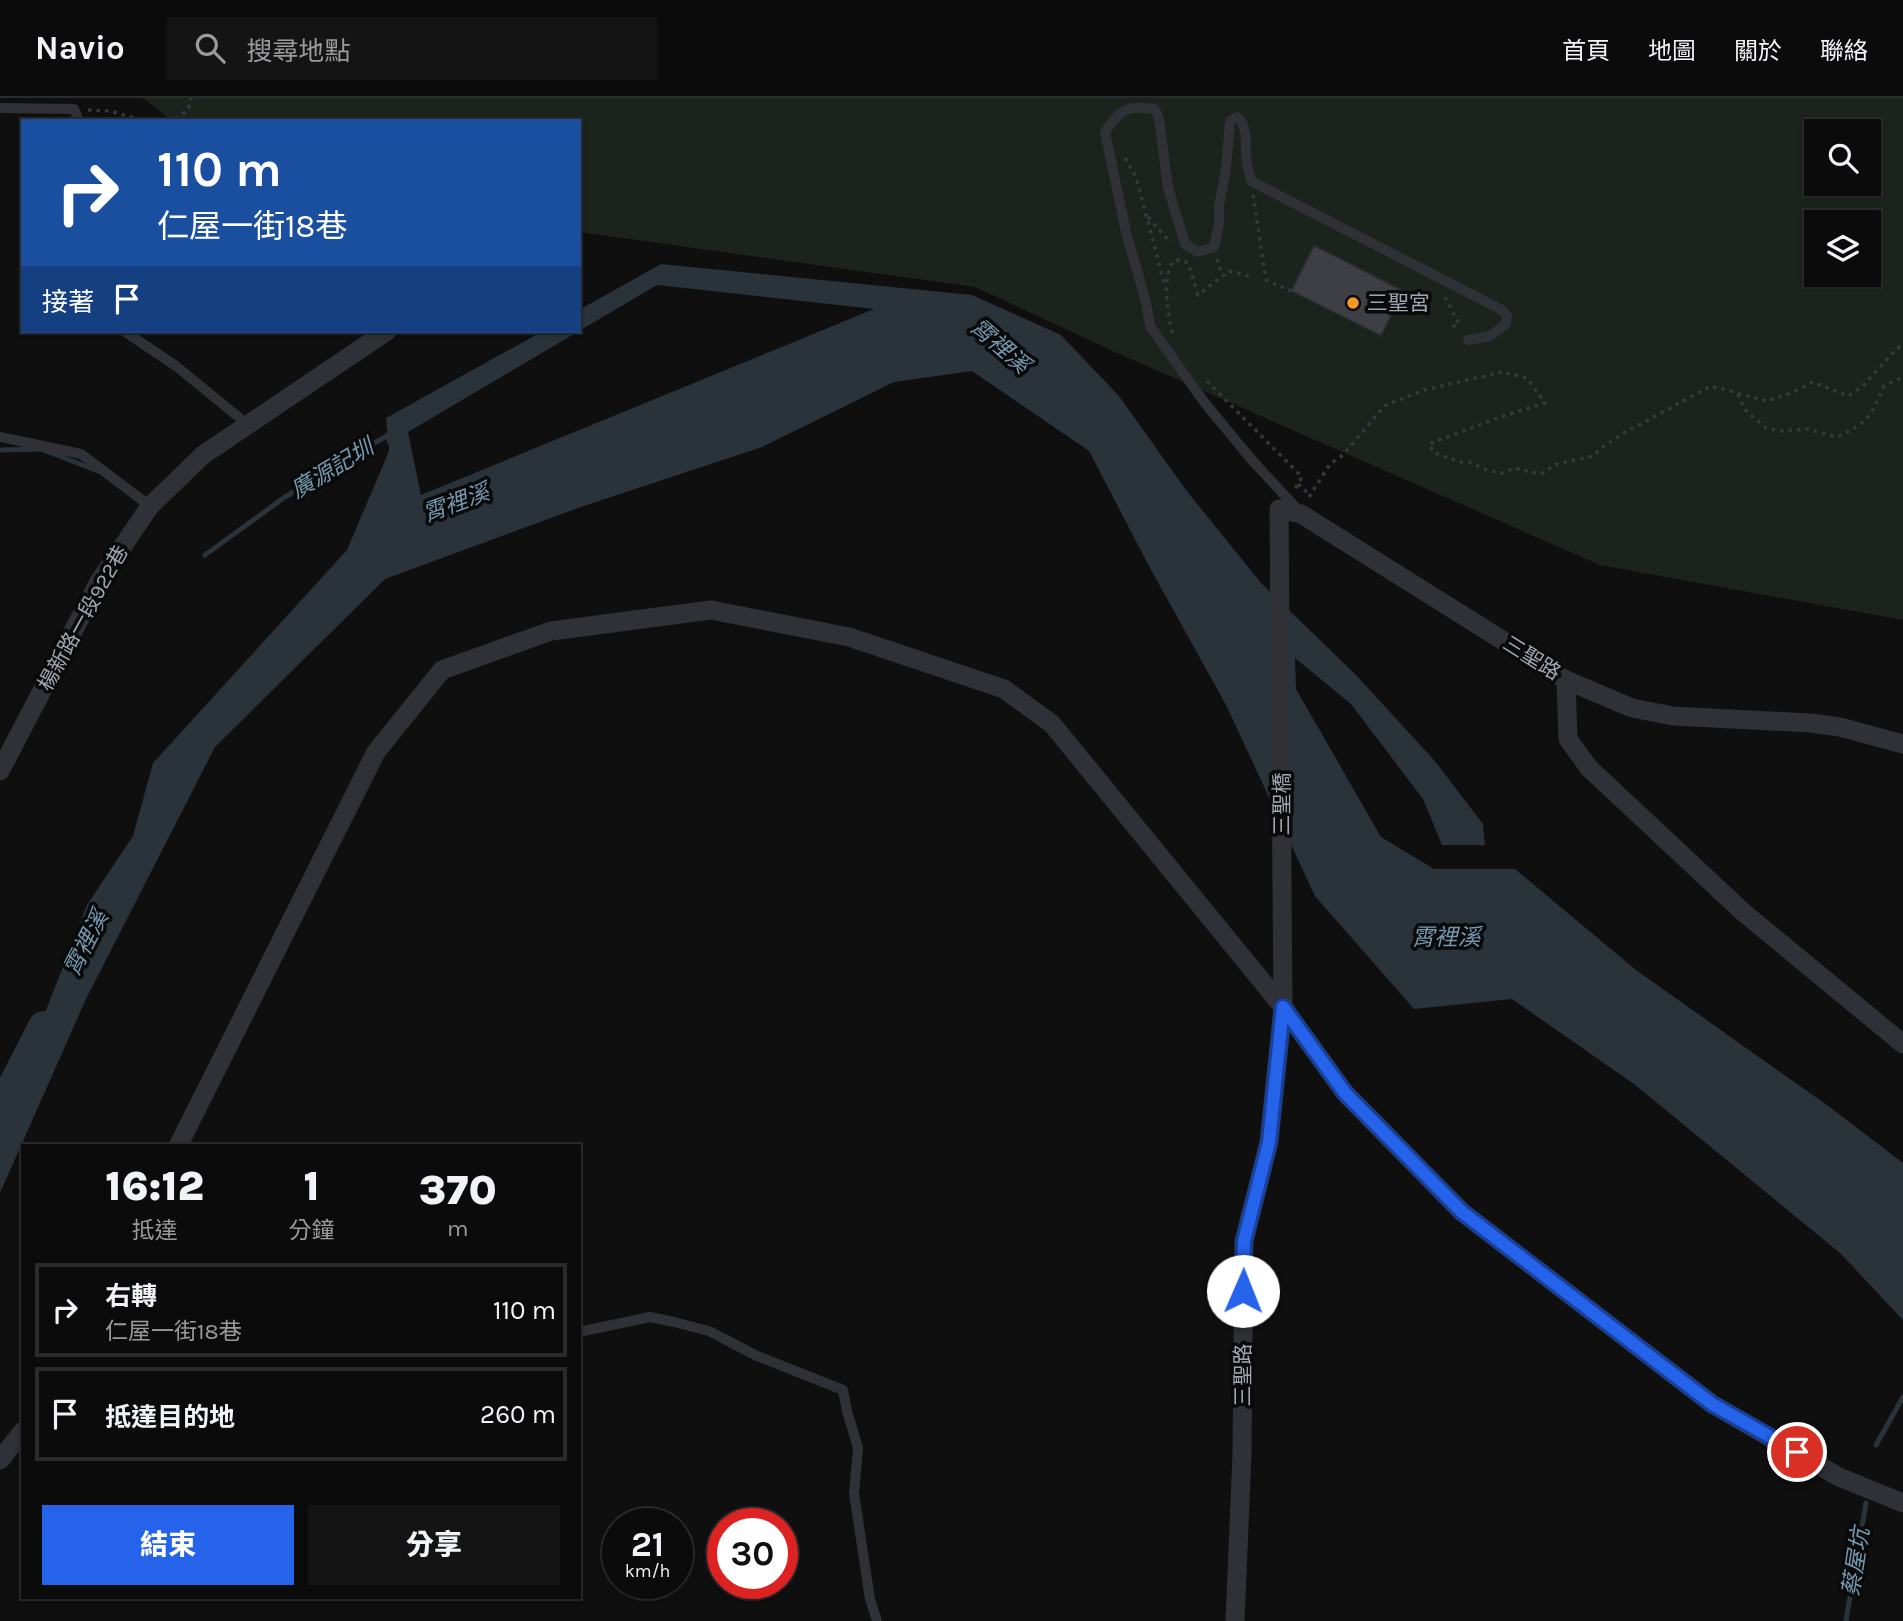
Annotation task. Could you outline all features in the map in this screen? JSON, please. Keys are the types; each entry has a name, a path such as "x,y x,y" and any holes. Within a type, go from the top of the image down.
{"street":[{"name":"楊新路一段922巷","path":"0,771 100,580 150,506 203,454 384,333"},
{"name":"三聖橋","path":"1283,1007 1279,509 1301,514"},
{"name":"三聖路","path":"1301,514 1566,680 1632,708 1673,716 1811,723 1840,727 1903,744"},
{"path":"179,1144 376,752 442,670 551,631 711,610 849,637 1004,689 1052,724 1283,1007 1345,1093 1462,1212 1712,1404 1839,1477 1903,1503"},
{"path":"1566,680 1568,739 1589,768 1743,912 1903,1044"},
{"name":"三聖路","path":"1235,1621 1242,1454 1244,1241 1269,1142 1283,1007"},
{"path":"0,1460 21,1434"}],"lane":[{"path":"1301,514 1204,402 1150,326 1126,232 1105,132 1117,114 1136,107 1155,109 1159,119 1168,188 1185,244 1198,251 1214,247 1230,121 1237,117 1244,129 1246,161 1251,181 1502,310 1507,315 1506,324 1490,337 1468,340"},
{"path":"0,108 74,109 78,119"},
{"path":"127,333 176,366 247,424"},
{"path":"0,437 81,454 150,506"},
{"path":"581,1332 650,1317 674,1322 709,1331 755,1355 843,1390 846,1411 858,1448 854,1493 870,1599 877,1621"}],"path":[{"path":"176,119 180,118 191,105 191,98"},
{"path":"74,109 110,111 137,119"},
{"path":"1105,132 1123,153 1136,177 1167,296 1172,336"},
{"path":"1251,181 1266,279 1291,291"},
{"path":"1147,215 1171,244"},
{"path":"1180,253 1188,263 1198,295 1229,271 1249,276"},
{"path":"1167,296 1167,275 1172,262 1179,260 1188,263"},
{"path":"1434,276 1459,324 1448,329"},
{"path":"1200,374 1302,477 1289,498 1300,507 1311,495 1330,464 1343,456 1384,406 1424,390 1502,372 1527,378 1545,403 1429,443 1434,453 1469,462 1489,471 1502,473 1514,468 1541,474 1557,464 1593,456 1624,433 1711,386 1767,401 1813,382 1848,396 1863,387 1898,348 1903,346"},
{"path":"1738,394 1744,409 1766,428 1781,431 1807,429 1837,437 1852,430 1871,415 1884,386 1903,377"},
{"path":"1298,484 1311,495"}],"shaded area":[{"path":"143,98 1903,98 1903,620 1600,565 1117,353 975,287 581,232 581,119 169,119"}],"water":[{"name":"霄裡溪","path":"661,264 972,295 1061,335 1119,396 1186,490 1261,583 1356,675 1434,760 1483,824 1485,845 1442,845 1423,799 1351,704 1295,658 1296,689 1381,837 1434,869 1515,869 1636,970 1831,1108 1903,1163 1903,1320 1840,1253 1634,1084 1512,999 1414,1009 1315,896 1226,705 1089,451 972,371 894,382 762,447 581,507 385,579 215,747 86,999 0,1193 0,1099 23,1069 87,905 133,836 153,763 347,550 389,451 386,418 539,333 576,333 408,432 421,495 874,309 657,285 581,330 581,309"}],"building":[{"name":"三聖宮","path":"1314,245 1404,291 1381,336 1291,291"}],"waterway":[{"name":"廣源記圳","path":"205,555 285,497 388,435 389,441"},
{"name":"廣源記圳","path":"0,450 41,449 98,471"},
{"name":"霄裡溪","path":"0,1113 44,1027"},
{"name":"蔡屋坑","path":"1876,1445 1903,1397"},
{"name":"蔡屋坑","path":"1846,1621 1866,1503"}],"place":[{"name":"三聖宮","path":"1353,303"}],"route":[{"path":"1243,1291 1244,1241 1269,1142 1283,1007 1345,1093 1462,1212 1712,1404 1797,1452"}]}
